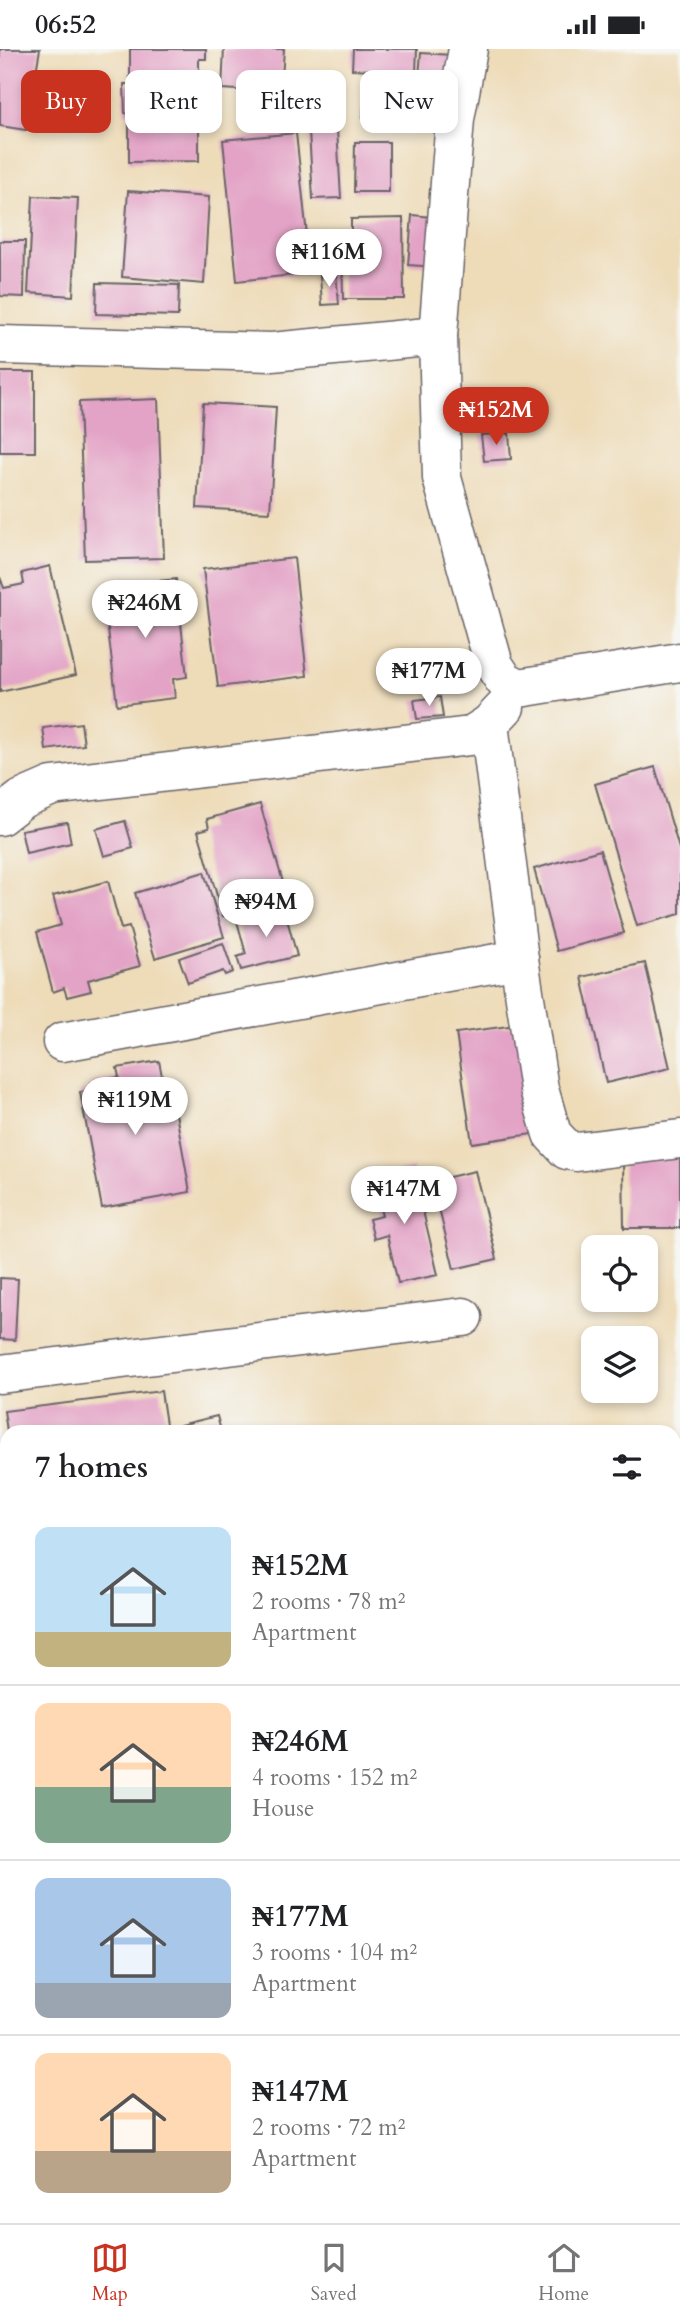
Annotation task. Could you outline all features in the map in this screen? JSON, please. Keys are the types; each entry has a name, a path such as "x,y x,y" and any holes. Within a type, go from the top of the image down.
{"street":[{"path":"468,49 455,119 438,336 442,478 494,666 504,680 519,688 680,662"},
{"path":"0,345 272,352 438,336"},
{"path":"0,816 22,799 52,786 470,736 489,724 519,688"},
{"path":"489,724 519,959 540,1089 552,1134 567,1150 587,1153 680,1139"},
{"path":"62,1042 519,959"},
{"path":"0,1374 463,1317"}],"building":[{"path":"0,49 40,49 36,70 21,70 21,129 0,126"},
{"path":"130,49 206,49 206,59 199,59 199,70 130,70"},
{"path":"224,49 284,49 283,70 236,70 236,90 222,89"},
{"path":"353,49 417,49 416,70 352,69"},
{"path":"421,53 451,55 450,70 420,70"},
{"path":"129,133 199,133 199,161 129,162"},
{"path":"296,133 311,273 237,281 223,140"},
{"path":"309,133 337,133 341,198 313,199"},
{"path":"355,142 389,142 389,192 354,192"},
{"path":"128,191 209,197 204,284 122,277"},
{"path":"33,196 78,198 73,296 28,293"},
{"path":"412,215 442,218 438,267 408,265"},
{"path":"403,218 404,299 343,299 342,239 351,239 351,219"},
{"path":"0,241 25,241 24,297 0,296"},
{"path":"336,273 339,304 322,305 320,275"},
{"path":"97,283 179,285 178,316 96,314"},
{"path":"0,372 35,372 35,452 0,452"},
{"path":"158,399 164,558 85,560 79,402"},
{"path":"203,403 276,407 270,512 197,508"},
{"path":"509,433 511,459 484,461 481,435"},
{"path":"294,558 307,676 218,687 203,569"},
{"path":"50,566 76,675 0,692 0,577 4,588 24,584 22,573"},
{"path":"176,579 187,677 173,679 175,698 117,705 103,587"},
{"path":"440,697 443,717 417,719 414,700"},
{"path":"81,723 84,745 46,750 43,728"},
{"path":"655,767 680,852 680,914 637,926 595,784"},
{"path":"260,804 285,889 239,902 242,911 223,916 198,831 209,828 207,819"},
{"path":"125,821 133,848 104,856 96,829"},
{"path":"67,822 71,843 26,853 21,830"},
{"path":"600,850 624,933 557,951 534,869"},
{"path":"204,872 224,937 155,958 135,893"},
{"path":"108,881 121,929 129,927 140,966 88,980 91,991 67,997 64,988 53,992 37,932 61,925 53,896"},
{"path":"284,908 297,956 241,970 237,957 246,954 237,921"},
{"path":"223,943 233,972 225,975 223,971 188,983 179,958"},
{"path":"645,963 670,1068 606,1083 582,977"},
{"path":"523,1024 539,1133 472,1143 456,1033"},
{"path":"159,1061 163,1081 170,1080 190,1192 102,1208 80,1092 92,1090 91,1083 119,1077 117,1068"},
{"path":"623,1158 680,1158 680,1228 624,1228"},
{"path":"413,1168 438,1275 398,1283 387,1235 374,1239 369,1219 382,1216 373,1178"},
{"path":"475,1171 497,1259 454,1269 432,1181"},
{"path":"0,1278 18,1279 15,1340 0,1339"},
{"path":"161,1391 166,1425 6,1425 4,1411"},
{"path":"217,1416 219,1425 180,1425"}]}
